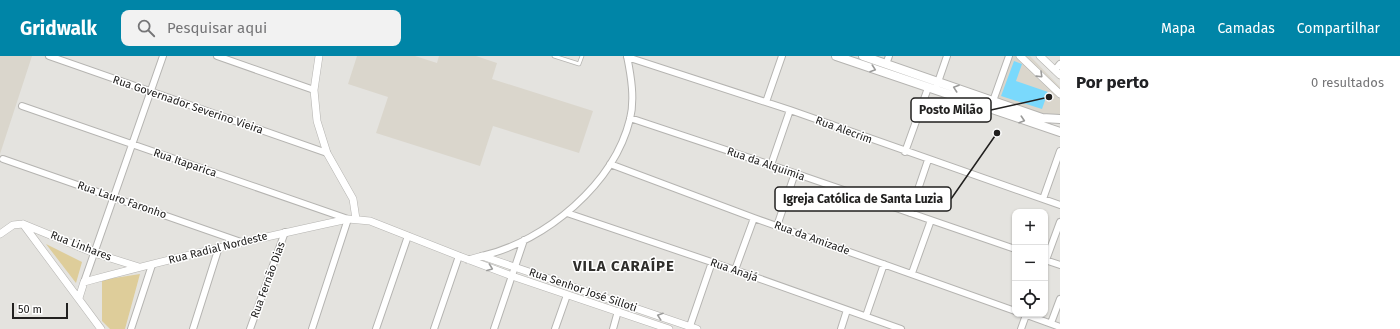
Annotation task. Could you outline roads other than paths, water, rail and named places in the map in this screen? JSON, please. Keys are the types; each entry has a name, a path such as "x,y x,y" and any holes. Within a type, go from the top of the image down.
{"main road":[{"path":"836,56 1060,132"},
{"path":"863,56 1042,118 1060,119"}],"street":[{"name":"Rua Governador Severino Vieira","path":"49,56 327,153"},
{"path":"79,298 131,144 163,56"},
{"path":"217,56 314,90"},
{"path":"319,56 314,90 317,121 327,153 353,199 356,219"},
{"path":"766,102 782,56"},
{"path":"886,64 889,56"},
{"path":"905,152 931,89 938,82 947,56"},
{"path":"993,101 1009,56"},
{"path":"1020,56 1060,94"},
{"path":"1040,56 1058,70"},
{"path":"468,260 495,253 524,240 546,227 566,213 600,181 620,146 630,118 632,92 627,57"},
{"name":"Rua Alecrim","path":"627,57 790,110 1060,206"},
{"name":"Rua Itaparica","path":"22,106 348,219"},
{"path":"771,165 790,110"},
{"name":"Rua da Alquimia","path":"630,118 1012,248"},
{"path":"1043,199 1060,151"},
{"name":"Rua Lauro Faronho","path":"3,159 241,242"},
{"path":"910,212 928,160"},
{"name":"Rua da Amizade","path":"610,164 754,218 912,273 1012,310"},
{"path":"777,226 795,173"},
{"name":"Rua Anajá","path":"566,213 712,262 901,329"},
{"path":"735,270 754,218"},
{"path":"312,329 348,219"},
{"name":"Rua Radial Nordeste","path":"84,282 219,247 285,232 348,219 370,221"},
{"path":"912,273 931,220"},
{"name":"Rua Senhor José Silloti","path":"370,221 512,276 669,329"},
{"path":"1048,255 1060,222"},
{"path":"0,234 13,225 23,224 101,329"},
{"name":"Rua Linhares","path":"23,224 94,253 139,267"},
{"name":"Rua Fernão Dias","path":"250,329 285,232"},
{"path":"376,329 408,236"},
{"path":"494,329 524,240"},
{"path":"193,329 219,247"},
{"path":"434,329 459,256"},
{"name":"Rua Senhor José Silloti","path":"482,256 693,328"},
{"path":"1048,261 1060,265"},
{"path":"693,328 712,262"},
{"path":"132,329 152,264"},
{"path":"866,316 884,264"},
{"path":"555,329 567,295"},
{"path":"1051,323 1060,299"},
{"path":"841,329 847,310"},
{"path":"613,329 618,311"},
{"path":"1021,329 1024,317"},
{"path":"1034,317 1060,327"}],"lane":[{"path":"554,56 579,64 582,56"}],"place":[{"name":"Posto Milão","path":"1049,97"},
{"name":"Igreja Católica de Santa Luzia","path":"997,133"}],"district":[{"name":"VILA CARAÍPE","path":"624,266"}]}
